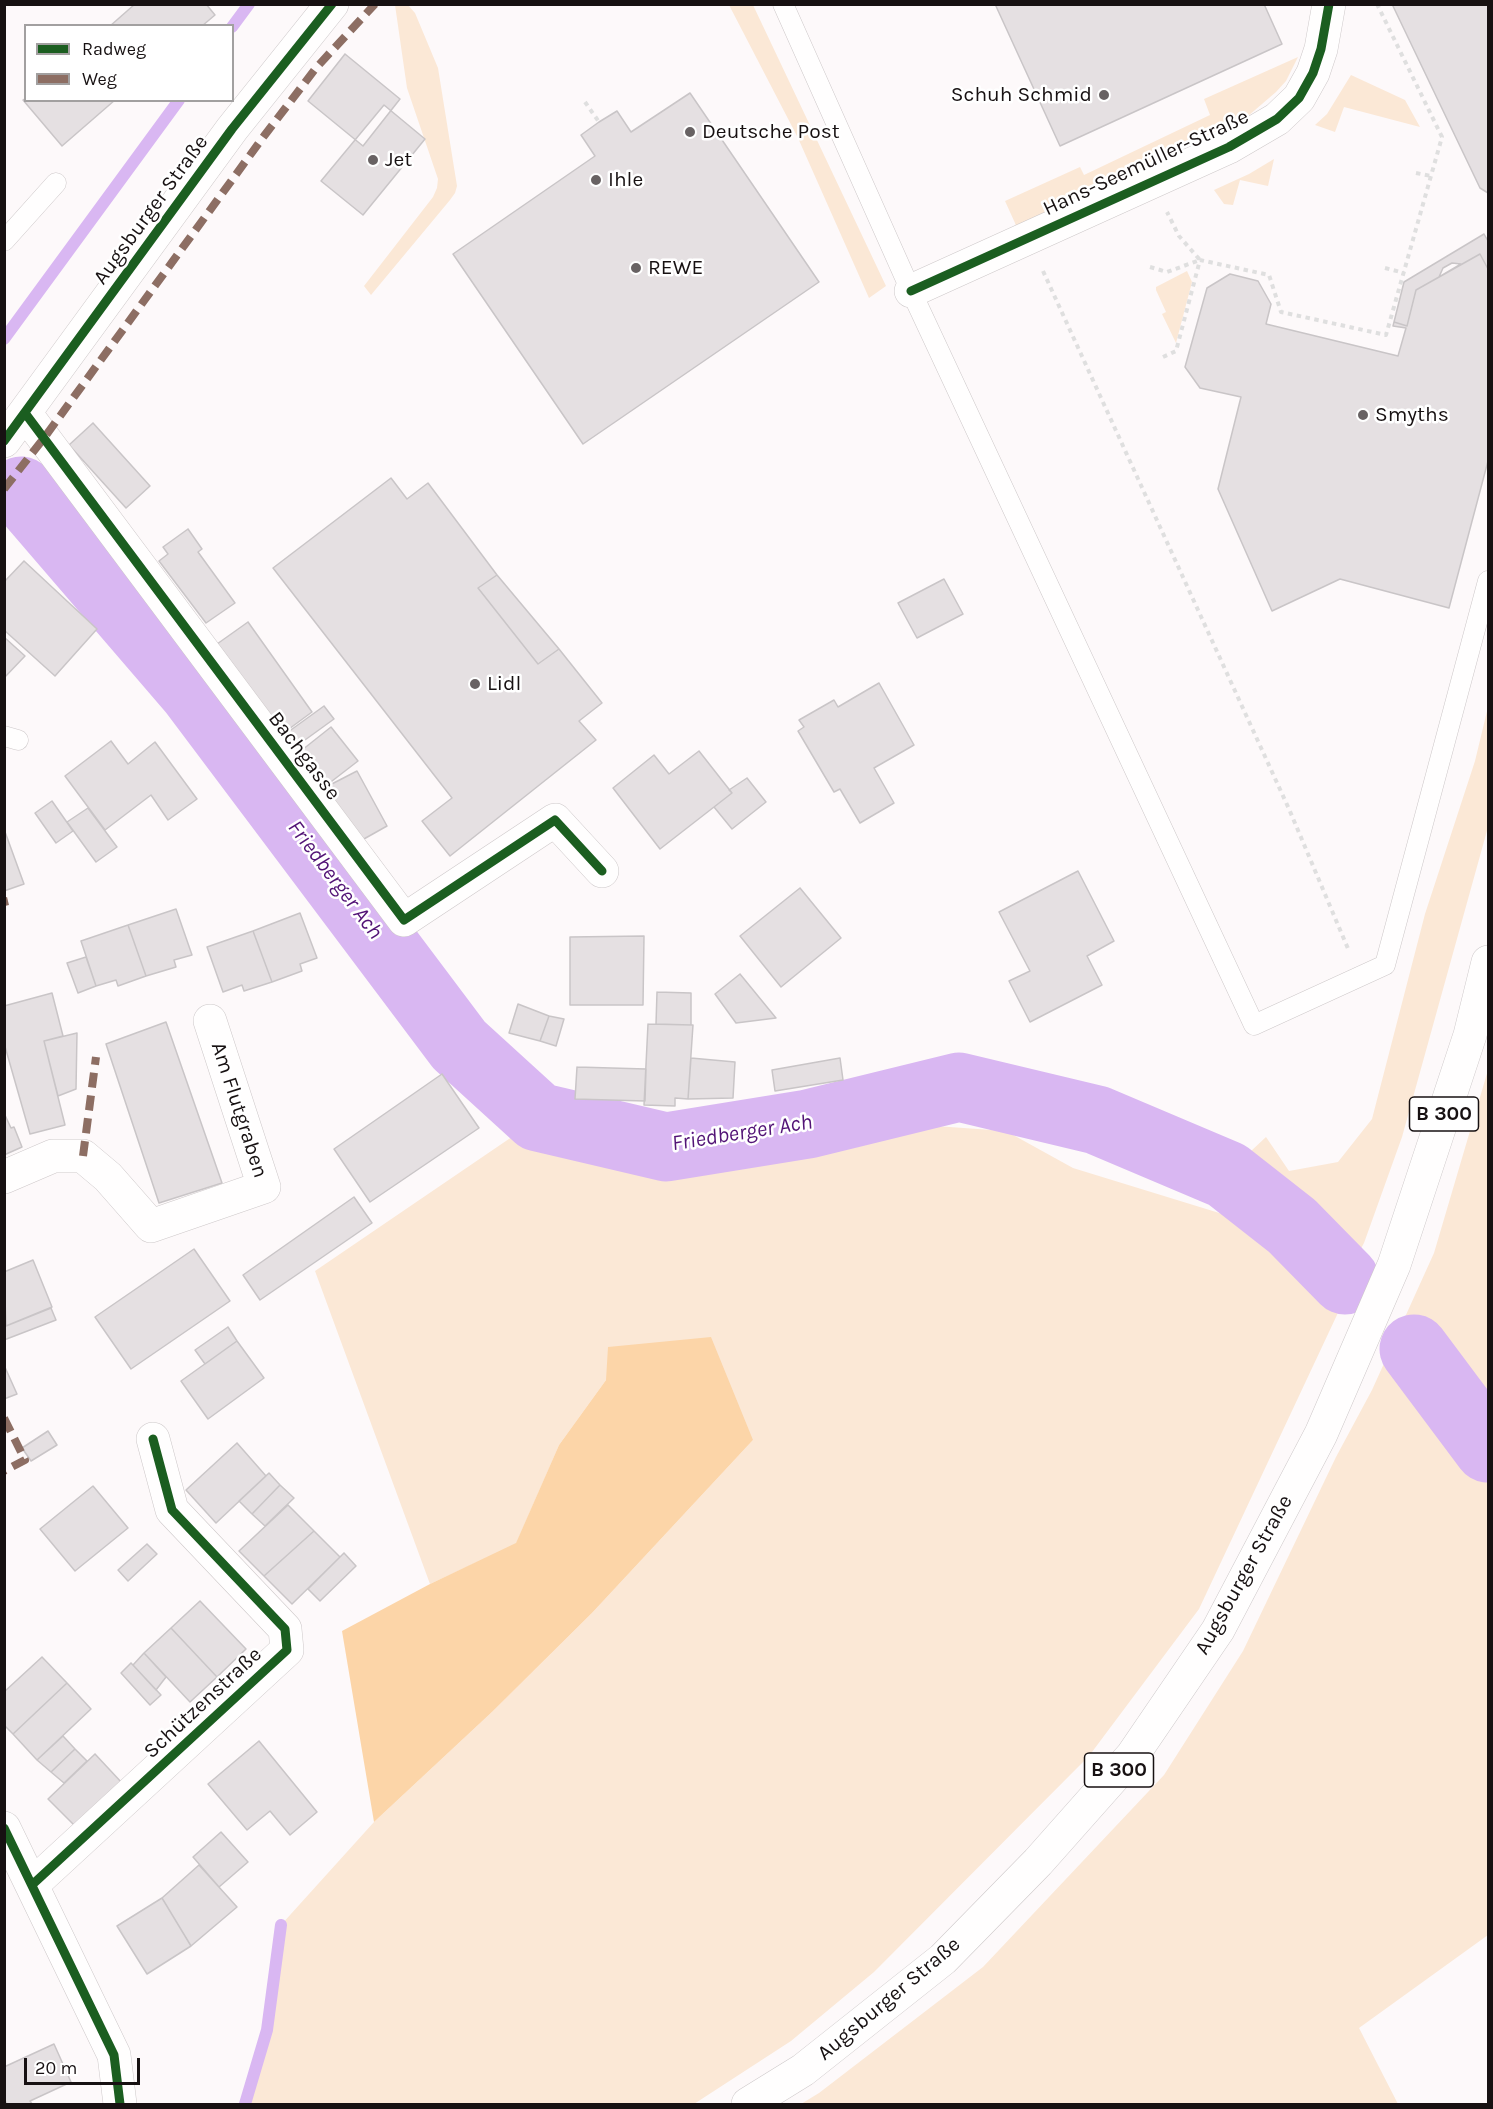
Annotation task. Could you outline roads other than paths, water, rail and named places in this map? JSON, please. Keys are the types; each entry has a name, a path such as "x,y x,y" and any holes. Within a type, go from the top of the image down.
{"street":[{"name":"Hans-Seemüller-Straße","path":"911,291 1229,147 1277,119 1299,98 1313,73 1321,49 1329,4"},
{"name":"Augsburger Straße","path":"4,441 232,129 329,6"},
{"name":"Bachgasse","path":"25,413 404,920 555,820 602,871"},
{"name":"Augsburger Straße","path":"748,2104 803,2070 943,1959 1038,1862 1132,1756 1218,1630 1321,1434 1394,1265 1470,1035 1488,962"},
{"name":"Am Flutgraben","path":"4,1177 53,1156 83,1156 108,1177 151,1226 264,1187 210,1022"},
{"name":"Schützenstraße","path":"33,1884 287,1650 285,1629 172,1510 153,1439"},
{"path":"4,1828 114,2055 120,2104"}],"lane":[{"path":"783,4 911,291 1254,1025 1385,965 1488,580"},
{"path":"4,241 56,183"}],"waterway":[{"path":"234,24 249,4"},
{"path":"4,339 178,102"},
{"name":"Friedberger Ach","path":"21,491 193,691 459,1045 538,1117 666,1147 808,1124 959,1087 1097,1120 1227,1175 1292,1226 1345,1280"},
{"name":"Friedberger Ach","path":"1414,1349 1488,1448"},
{"path":"245,2104 267,2030 281,1925"}],"place":[{"name":"Schuh Schmid","path":"1104,95"},
{"name":"Deutsche Post","path":"690,132"},
{"name":"Jet","path":"373,160"},
{"name":"Ihle","path":"596,180"},
{"name":"REWE","path":"636,268"},
{"name":"Smyths","path":"1363,415"},
{"name":"Lidl","path":"475,684"}]}
